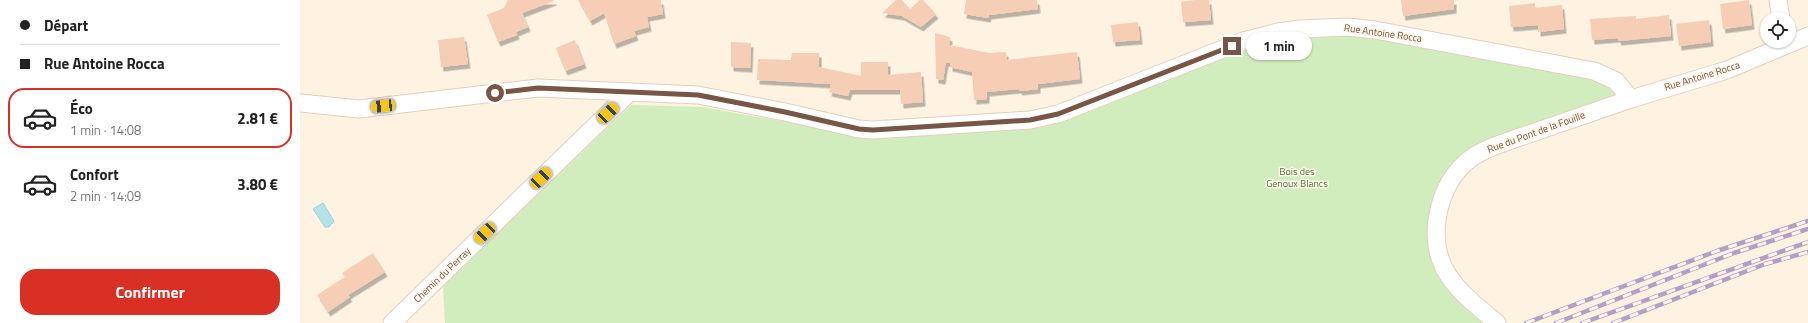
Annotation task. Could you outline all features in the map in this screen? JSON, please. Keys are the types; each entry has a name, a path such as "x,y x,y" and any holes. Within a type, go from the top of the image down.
{"street":[{"path":"1778,0 1780,12"},
{"name":"Rue Antoine Rocca","path":"300,103 359,109 538,88 698,95 785,112 859,129 873,130 1030,120 1058,114 1243,41 1278,32 1324,27 1348,27 1399,34 1594,71 1616,82 1631,99 1727,70 1774,48"},
{"name":"Rue Antoine Rocca","path":"1796,40 1808,36"},
{"name":"Chemin du Perray","path":"392,323 630,92"},
{"name":"Rue du Pont de la Fouille","path":"1497,323 1458,287 1444,268 1437,245 1436,227 1439,212 1449,185 1469,160 1483,151 1631,99"}],"green space":[{"name":"Bois des Genoux Blancs","path":"1324,27 1594,71 1631,99 1500,144 1449,185 1440,255 1497,323 445,323 443,285 631,105 702,107 787,122 873,130 1030,120 1221,50"}],"water":[{"path":"323,203 334,221 329,227 325,227 313,209"}],"building":[{"path":"508,0 554,1 522,13 528,27 516,32 517,35 498,42 487,15 504,8"},
{"path":"578,0 661,0 663,14 647,17 649,27 634,31 636,36 614,44 604,13 590,21"},
{"path":"896,0 902,0 910,9 920,0 923,0 936,14 921,27 902,16 882,13"},
{"path":"966,0 1037,0 1038,9 989,15 988,18 964,14"},
{"path":"1209,0 1211,20 1183,22 1181,2"},
{"path":"1401,0 1454,0 1454,9 1403,16"},
{"path":"1749,0 1752,25 1723,29 1720,4"},
{"path":"1535,3 1535,8 1562,5 1564,29 1538,32 1538,25 1511,27 1509,6"},
{"path":"1669,15 1671,36 1619,41 1618,38 1592,40 1590,19 1636,16 1636,19"},
{"path":"1709,20 1711,42 1679,46 1676,24"},
{"path":"1138,22 1140,40 1113,42 1111,25"},
{"path":"935,33 950,37 949,45 989,53 1006,52 1007,60 1077,52 1080,79 1038,84 1038,89 987,92 987,99 974,100 972,72 950,67 950,63 946,62 943,80 936,79"},
{"path":"464,37 468,64 441,67 438,40"},
{"path":"575,40 584,64 565,71 556,48"},
{"path":"731,42 751,43 750,68 731,67"},
{"path":"792,53 819,53 819,67 861,76 861,62 888,62 888,75 921,72 923,102 901,104 900,90 850,90 848,96 829,92 831,84 757,80 758,59 791,60"},
{"path":"373,253 385,272 348,295 350,297 328,312 317,295 345,277 342,273"}],"railway":[{"path":"1526,323 1717,251 1808,221"},
{"path":"1556,323 1734,253 1808,229"},
{"path":"1582,323 1808,242"},
{"path":"1613,323 1765,264 1808,252"}],"route":[{"path":"495,93 538,88 698,95 785,112 859,129 886,130 934,128 1030,120 1058,114 1232,46"}]}
